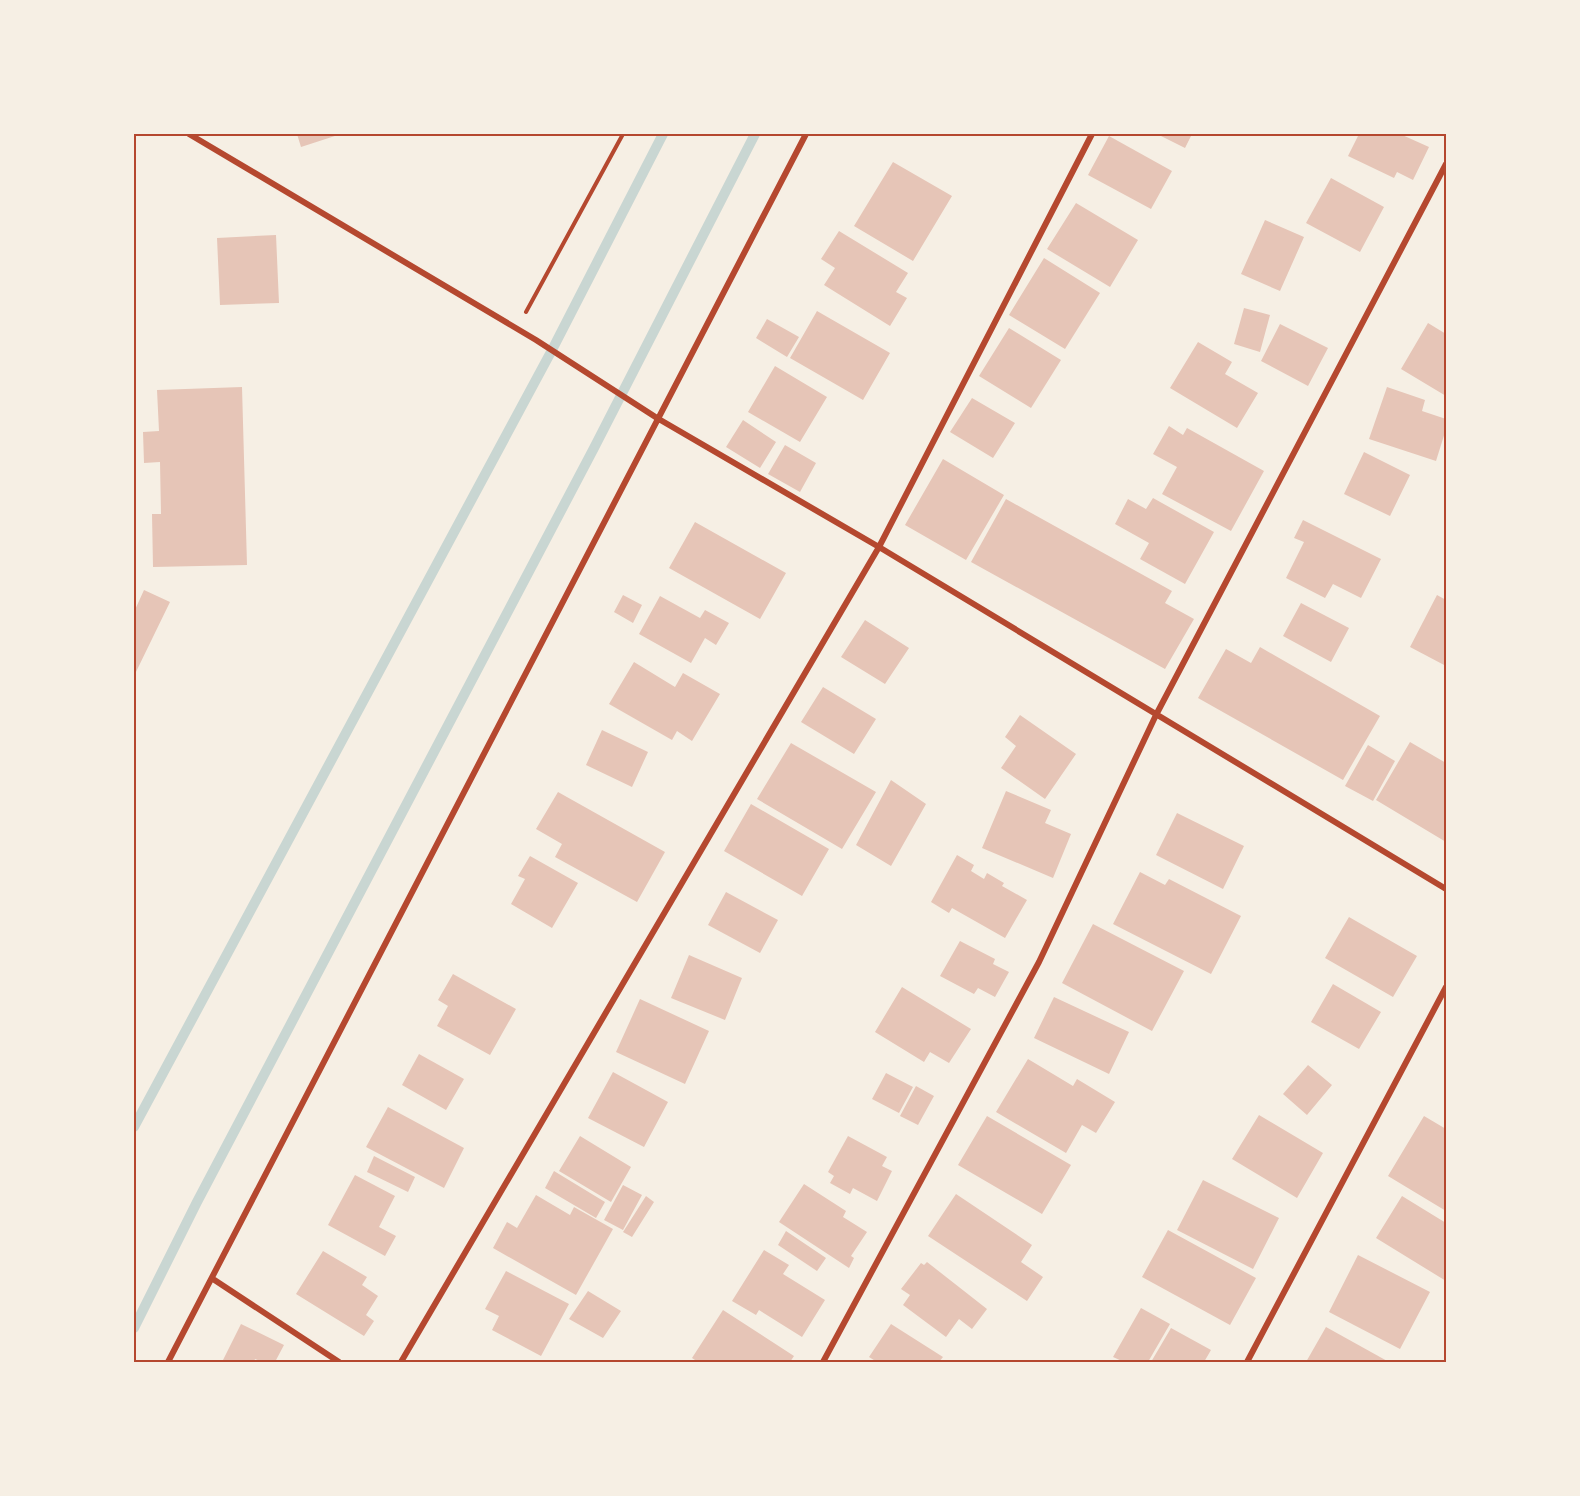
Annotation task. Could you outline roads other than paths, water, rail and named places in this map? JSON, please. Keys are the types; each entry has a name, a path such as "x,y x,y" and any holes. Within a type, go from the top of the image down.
{"street":[{"path":"189,134 518,329 657,418 879,547 1446,890"},
{"path":"168,1362 806,134"},
{"path":"401,1362 879,547 1092,134"},
{"path":"823,1362 1039,962 1156,715 1446,164"},
{"path":"1247,1362 1446,987"},
{"path":"213,1279 339,1362"}],"waterway":[{"path":"134,1127 552,350 663,134"},
{"path":"134,1328 197,1202 594,448 755,134"}]}
